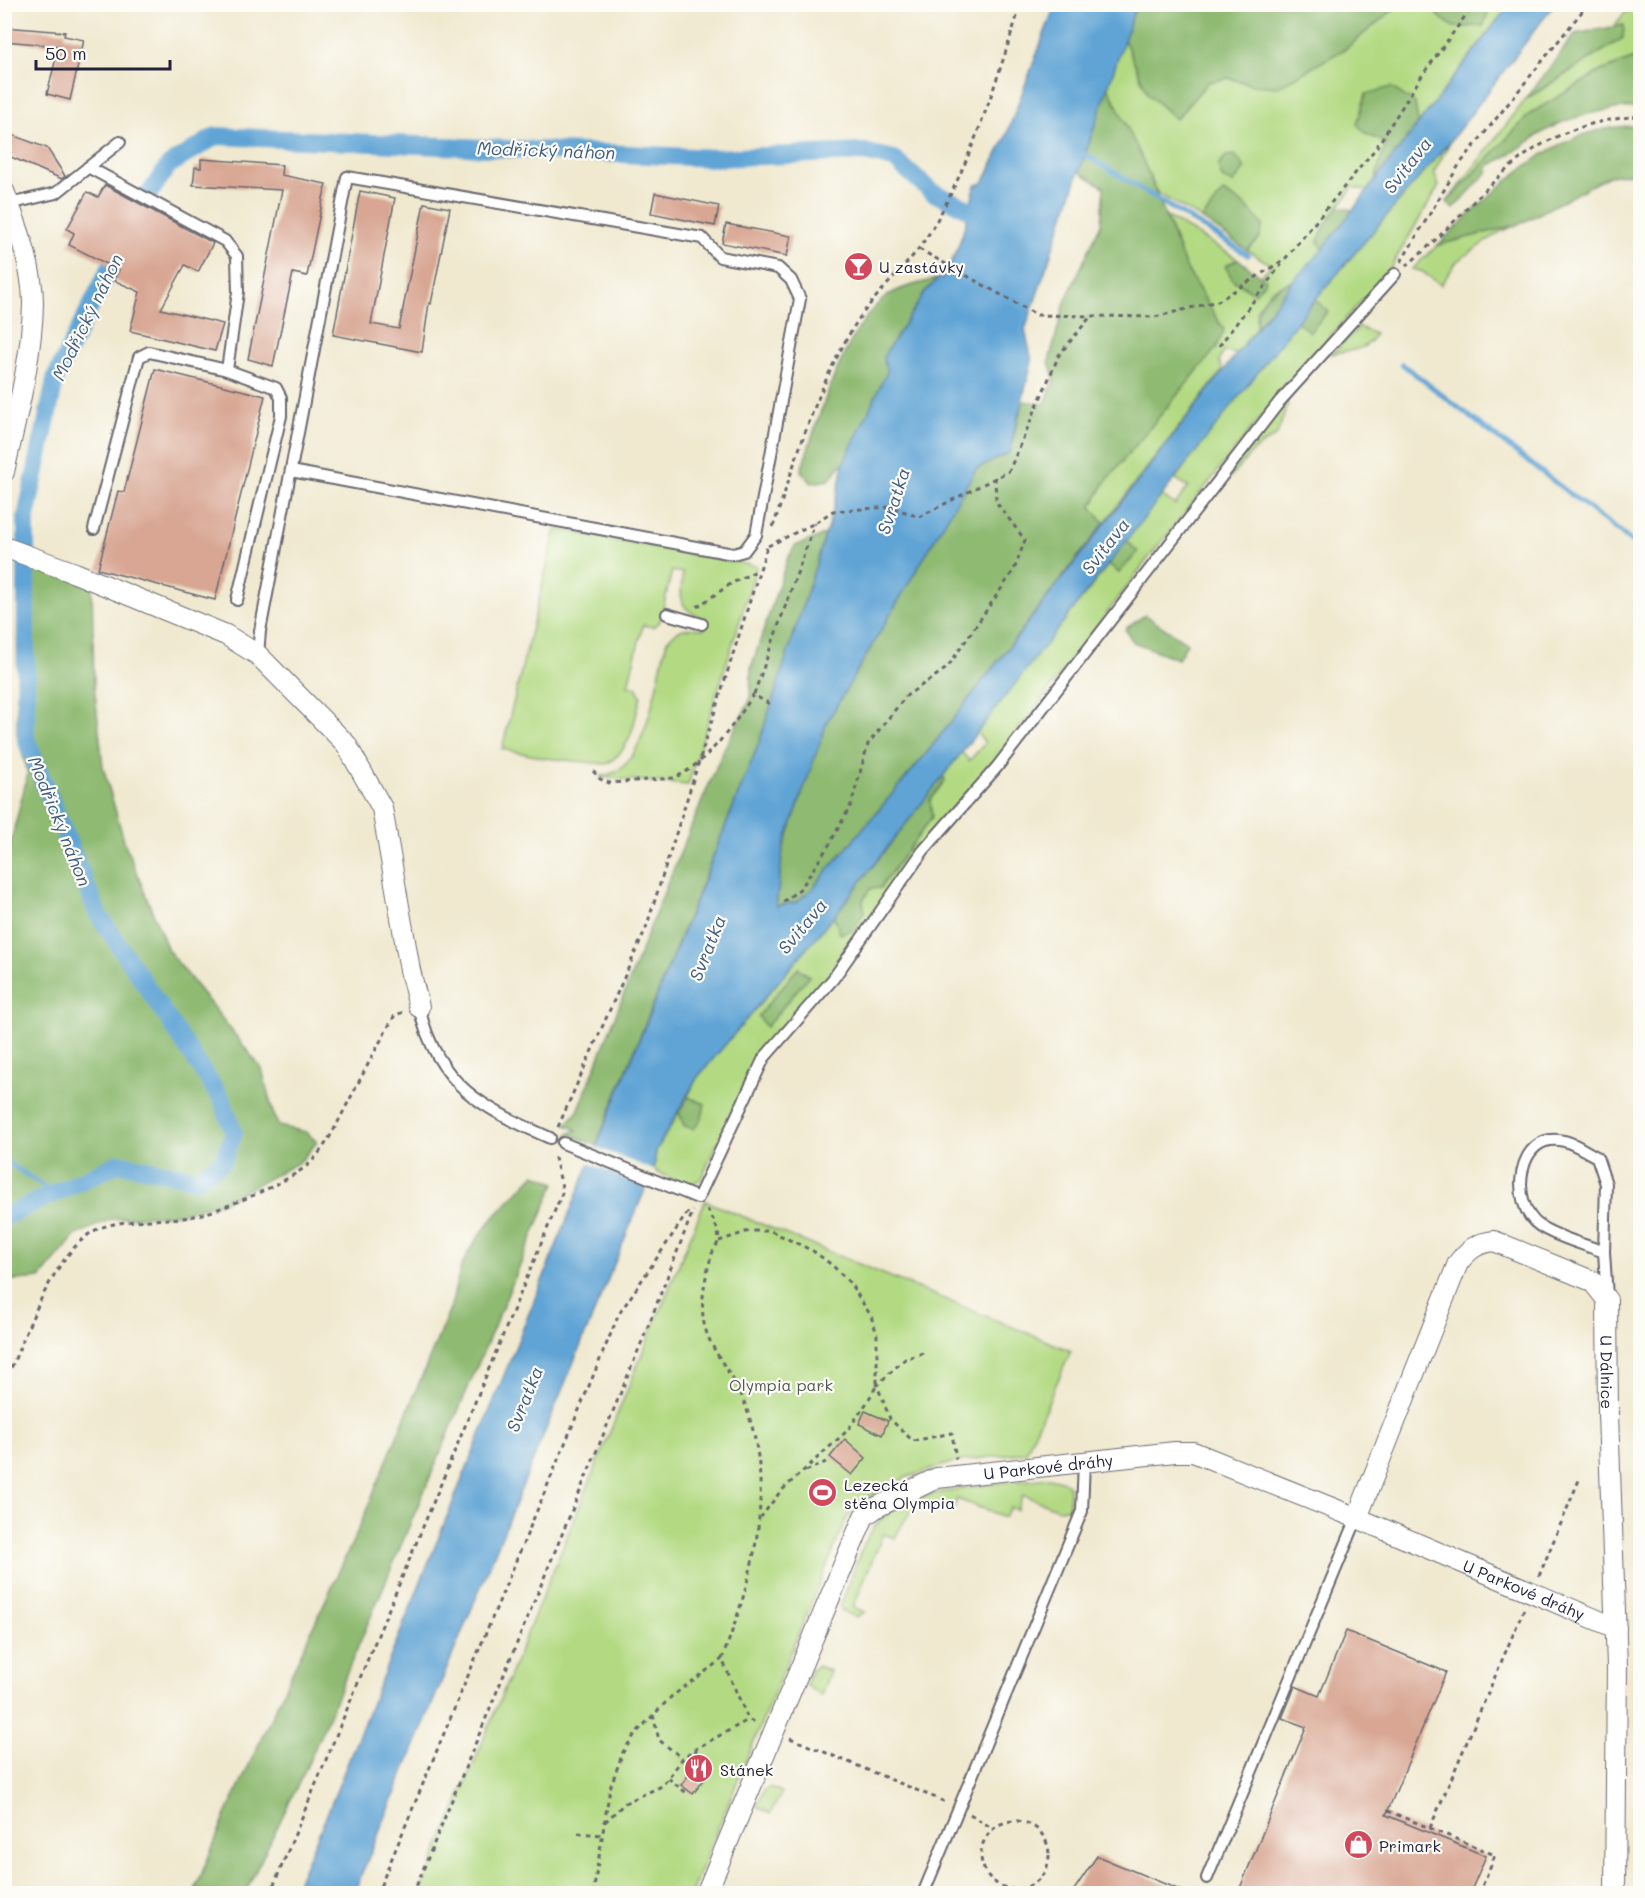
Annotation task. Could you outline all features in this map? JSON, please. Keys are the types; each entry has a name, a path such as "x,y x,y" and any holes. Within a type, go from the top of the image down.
{"street":[{"path":"4,472 24,383 33,302 27,264 7,198"},
{"path":"7,549 56,566 226,635 258,655 346,744 382,808 410,970 419,1007"},
{"path":"1357,1518 1458,1263 1477,1243 1494,1241 1592,1281 1607,1300"},
{"name":"U Dálnice","path":"1607,1300 1608,1414 1616,1628 1615,1893"},
{"name":"U Parkové dráhy","path":"706,1893 864,1516 877,1507 937,1478 1175,1452 1193,1452 1357,1518 1616,1628"}],"lane":[{"path":"7,198 56,193 120,142"},
{"path":"88,167 225,241 237,256 238,292 226,369"},
{"path":"258,655 291,471 347,177 702,238 720,257 778,268 791,280 800,299 756,535 744,551 733,554 291,471"},
{"path":"563,1143 698,1198 764,1058 833,979 923,851 997,767 1280,401 1395,274"},
{"path":"94,529 139,357 149,352 226,369 276,388 281,398 281,416 237,600"},
{"path":"667,615 702,624"},
{"path":"419,1007 431,1040 460,1087 484,1107 550,1138"},
{"path":"1604,1252 1539,1226 1525,1206 1519,1180 1526,1158 1540,1143 1562,1140 1597,1157 1606,1184 1604,1252 1607,1300"},
{"path":"923,1893 1082,1511 1084,1462"},
{"path":"1207,1878 1357,1518"}],"path":[{"path":"270,1893 563,1191 550,1138 565,1114 637,952 803,438 852,330 874,300 919,249 940,214 985,115 1021,4"},
{"path":"1219,346 1285,259 1376,148 1421,77 1474,4"},
{"path":"1395,274 1459,165 1588,4"},
{"path":"1395,274 1417,256 1495,178 1524,154 1555,136 1584,125 1613,118 1641,116"},
{"path":"919,249 1037,315 1155,317 1218,300 1285,259"},
{"path":"767,546 814,524 833,511 891,507 920,517 1009,471 1059,355 1091,316"},
{"path":"783,902 801,888 830,845 851,805 868,744 906,696 947,668 1014,570 1024,540 996,502 995,477"},
{"path":"593,771 600,779 609,783 664,781 684,774 726,735 753,695 814,524"},
{"path":"686,620 694,609 732,583 759,570"},
{"path":"753,695 772,705"},
{"path":"4,1384 53,1276 81,1241 93,1231 108,1225 191,1217 212,1212 293,1176 311,1162 331,1134 395,1015 419,1007"},
{"path":"698,1198 715,1224 719,1241"},
{"path":"377,1893 619,1314 698,1198"},
{"path":"413,1893 645,1334 698,1198"},
{"path":"593,1893 610,1788 623,1752 635,1734 653,1715 680,1690 722,1659 746,1595 760,1519 759,1473 753,1436 743,1399 711,1342 703,1318 705,1287 712,1253 719,1241 749,1231 771,1231 813,1251 832,1265 850,1283 871,1316 879,1351 877,1385 890,1419 913,1441 952,1433 958,1476"},
{"path":"760,1519 780,1492 847,1431 877,1385 905,1359 923,1353"},
{"path":"801,1473 826,1462"},
{"path":"1430,1828 1579,1480"},
{"path":"722,1659 748,1719 959,1808 993,1829"},
{"path":"653,1715 659,1740 683,1758"},
{"path":"603,1823 625,1803 662,1786 683,1758 695,1749 748,1719"},
{"path":"695,1749 698,1756"},
{"path":"668,1778 689,1795"},
{"path":"1388,1811 1496,1855 1479,1893"},
{"path":"1024,1822 1034,1827 1048,1845 1048,1867 1034,1884 1023,1888 1001,1887 984,1871 981,1849 993,1829 1002,1824 1024,1822"},
{"path":"578,1833 602,1835"},
{"path":"1023,1888 1025,1893"}],"green space":[{"path":"1136,4 1399,5 1345,49 1278,87 1253,85 1229,78 1208,82 1176,119 1148,94 1124,39"},
{"path":"1399,5 1443,5 1437,15 1454,27 1483,26 1491,5 1509,5 1418,124 1415,103 1391,88 1366,134 1386,143 1375,180 1367,191 1353,187 1327,222 1318,241 1323,249 1293,281 1272,289 1256,310 1256,328 1236,354 1224,351 1219,361 1223,370 1104,523 1091,507 1106,481 1224,330 1186,268 1166,216 1238,259 1226,266 1233,280 1254,292 1266,280 1261,276 1271,265 1247,250 1259,239 1251,216 1243,206 1231,198 1223,193 1202,219 1158,194 1108,87 1124,39 1148,94 1176,119 1208,82 1229,78 1253,85 1345,49"},
{"path":"1443,5 1491,5 1483,26 1454,27 1437,15"},
{"path":"1632,5 1640,5 1640,56 1601,71 1531,113 1447,202 1526,99 1623,38 1624,25 1613,27"},
{"path":"1624,25 1623,38 1526,99 1575,34"},
{"path":"1640,56 1640,107 1591,113 1556,125 1489,165 1487,173 1453,209 1447,202 1531,113 1601,71"},
{"path":"1108,87 1143,160 1186,268 1224,330 1217,347 1106,481 1091,507 1104,523 926,754 811,890 796,902 776,906 783,849 827,721 976,469 1009,453 1023,401 1045,404 1054,379 1049,361 1065,302 1101,224 1104,187 1079,172"},
{"path":"1391,87 1415,103 1418,124 1375,180 1386,143 1366,134 1357,124 1366,94"},
{"path":"1640,126 1640,172 1609,176 1520,224 1438,245 1505,183 1528,164 1554,148 1581,136 1609,128"},
{"path":"1452,139 1434,172 1439,186 1391,267 1277,397 1147,560 999,756 910,858 839,963 781,1029 753,1066 701,1179 684,1183 657,1172 654,1168 656,1151 679,1112 684,1126 705,1104 688,1097 697,1078 834,916 840,933 864,912 863,900 870,888 880,888 930,800 945,780 943,776 962,752 969,761 985,743 977,732 1109,564 1119,573 1138,552 1126,541 1162,495 1175,505 1188,487 1175,478 1297,322 1310,331 1328,311 1315,300","holes":["798,968 809,976 766,1027"]},
{"path":"1235,155 1245,168 1233,183 1222,178 1218,166 1226,156"},
{"path":"1223,192 1245,205 1263,225 1259,239 1247,250 1202,219"},
{"path":"1338,207 1353,210 1323,249 1318,241 1327,222"},
{"path":"1520,224 1502,231 1457,261 1441,285 1421,271 1412,269 1438,245"},
{"path":"1238,259 1266,280 1255,293 1233,280 1225,266"},
{"path":"939,278 926,291 884,357 888,372 844,462 829,480 812,483 801,471 834,377 858,330 887,296 906,287"},
{"path":"1293,281 1256,328 1261,303 1270,293"},
{"path":"1315,300 1328,311 1310,332 1297,322"},
{"path":"1359,327 1375,334 1372,340 1362,347 1331,354"},
{"path":"1286,401 1288,403 1277,435 1254,450 1223,486 1221,484"},
{"path":"556,529 757,566 688,785 599,777 617,771 628,762 637,748 650,712 667,641 675,633 684,629 705,629 707,620 686,608 681,598 683,573 672,571 660,621 653,627 643,625 628,685 636,687 641,696 631,734 615,758 606,764 545,758 502,749"},
{"path":"826,534 759,743 596,1145 568,1134 577,1130 566,1125 578,1111 666,887 723,751 750,700 751,668 787,560 795,546"},
{"path":"1126,541 1138,552 1119,573 1109,564"},
{"path":"18,562 92,584 94,684 103,767 125,844 168,950 262,1069 274,1117 279,1126 306,1132 317,1142 300,1162 223,1202 178,1214 111,1219 76,1235 40,1278 5,1281 5,866 28,773 17,735"},
{"path":"1145,615 1187,643 1178,659 1133,642 1125,629"},
{"path":"943,776 945,780 930,800 932,817 880,888 870,889 863,900 864,912 854,930 840,934 834,916"},
{"path":"798,968 809,976 766,1027 758,1016"},
{"path":"688,1097 705,1104 702,1118 694,1129 684,1126 679,1112"},
{"path":"535,1174 555,1183 309,1762 245,1893 194,1893 224,1819 359,1528 451,1306 462,1265 485,1228"},
{"name":"Olympia park","path":"705,1201 1071,1351 1026,1452 954,1462 905,1478 856,1504 845,1522 691,1893 420,1894"},
{"path":"1049,1478 1065,1482 1069,1487 1069,1508 1058,1509 1023,1495 1017,1510 1010,1507 1005,1517 957,1499 952,1511 931,1506 916,1509 905,1519 895,1538 883,1534 853,1607 865,1612 856,1617 842,1611 840,1606 865,1543 875,1526 890,1512 931,1494 981,1485"},
{"path":"818,1666 830,1671 821,1696 806,1685 811,1670"},
{"path":"769,1787 782,1792 770,1814 757,1806 764,1790"}],"water":[{"path":"1055,5 1136,5 1025,330 1032,361 1009,453 976,469 827,722 783,849 776,906 796,902 811,890 926,754 1293,281 1323,249 1509,5 1554,5 1452,139 1308,308 834,916 697,1078 656,1151 654,1168 354,1893 292,1894 325,1819 759,743 833,511 844,462 887,372 883,357 925,292 939,278 942,279 954,257 963,234 975,185 983,183 1005,139"}],"pier":[{"path":"593,1146 656,1171 649,1188 586,1162"}],"building":[{"path":"4,27 65,32 64,36 84,40 70,100 47,94 59,46 4,41"},
{"path":"4,132 47,148 65,176 62,179 4,154"},
{"path":"201,159 282,165 281,175 326,184 307,276 293,273 273,366 248,359 282,190 193,185 195,167 201,168"},
{"path":"105,185 213,243 198,272 185,265 161,309 223,324 215,351 130,331 140,292 113,280 119,270 69,245 74,233 67,229 87,192 98,197"},
{"path":"360,191 395,198 371,324 399,329 424,203 450,208 431,304 429,303 422,352 333,335"},
{"path":"655,193 719,206 715,226 651,213"},
{"path":"726,224 791,236 787,256 722,243"},
{"path":"155,369 265,396 215,600 98,569 118,491 124,492"},
{"path":"865,1411 888,1421 882,1435 859,1424"},
{"path":"845,1439 866,1458 852,1475 830,1457"},
{"path":"1346,1631 1446,1672 1386,1815 1486,1856 1470,1893 1238,1893 1306,1727 1282,1718 1295,1686 1319,1696"},
{"path":"701,1759 713,1768 693,1794 681,1785"},
{"path":"1097,1856 1187,1893 1072,1893"}],"waterway":[{"name":"Modřický náhon","path":"4,1217 119,1163 197,1179 222,1162 234,1133 222,1100 98,914 26,739 26,517 56,376 140,207 169,165 216,136 715,158 864,152 894,159 932,192 992,220"},
{"path":"1081,152 1248,255"},
{"path":"1402,364 1640,548"},
{"path":"4,1160 54,1193"}],"place":[{"name":"U zastávky","path":"858,266"},
{"name":"Lezecká stěna Olympia","path":"823,1493"},
{"name":"Stánek","path":"699,1769"},
{"name":"Primark","path":"1358,1845"}],"water label":[{"name":"Svitava","path":"1407,165"},
{"name":"Svratka","path":"893,501"},
{"name":"Svitava","path":"1105,546"},
{"name":"Svitava","path":"802,926"},
{"name":"Svratka","path":"707,948"},
{"name":"Svratka","path":"524,1399"}]}
